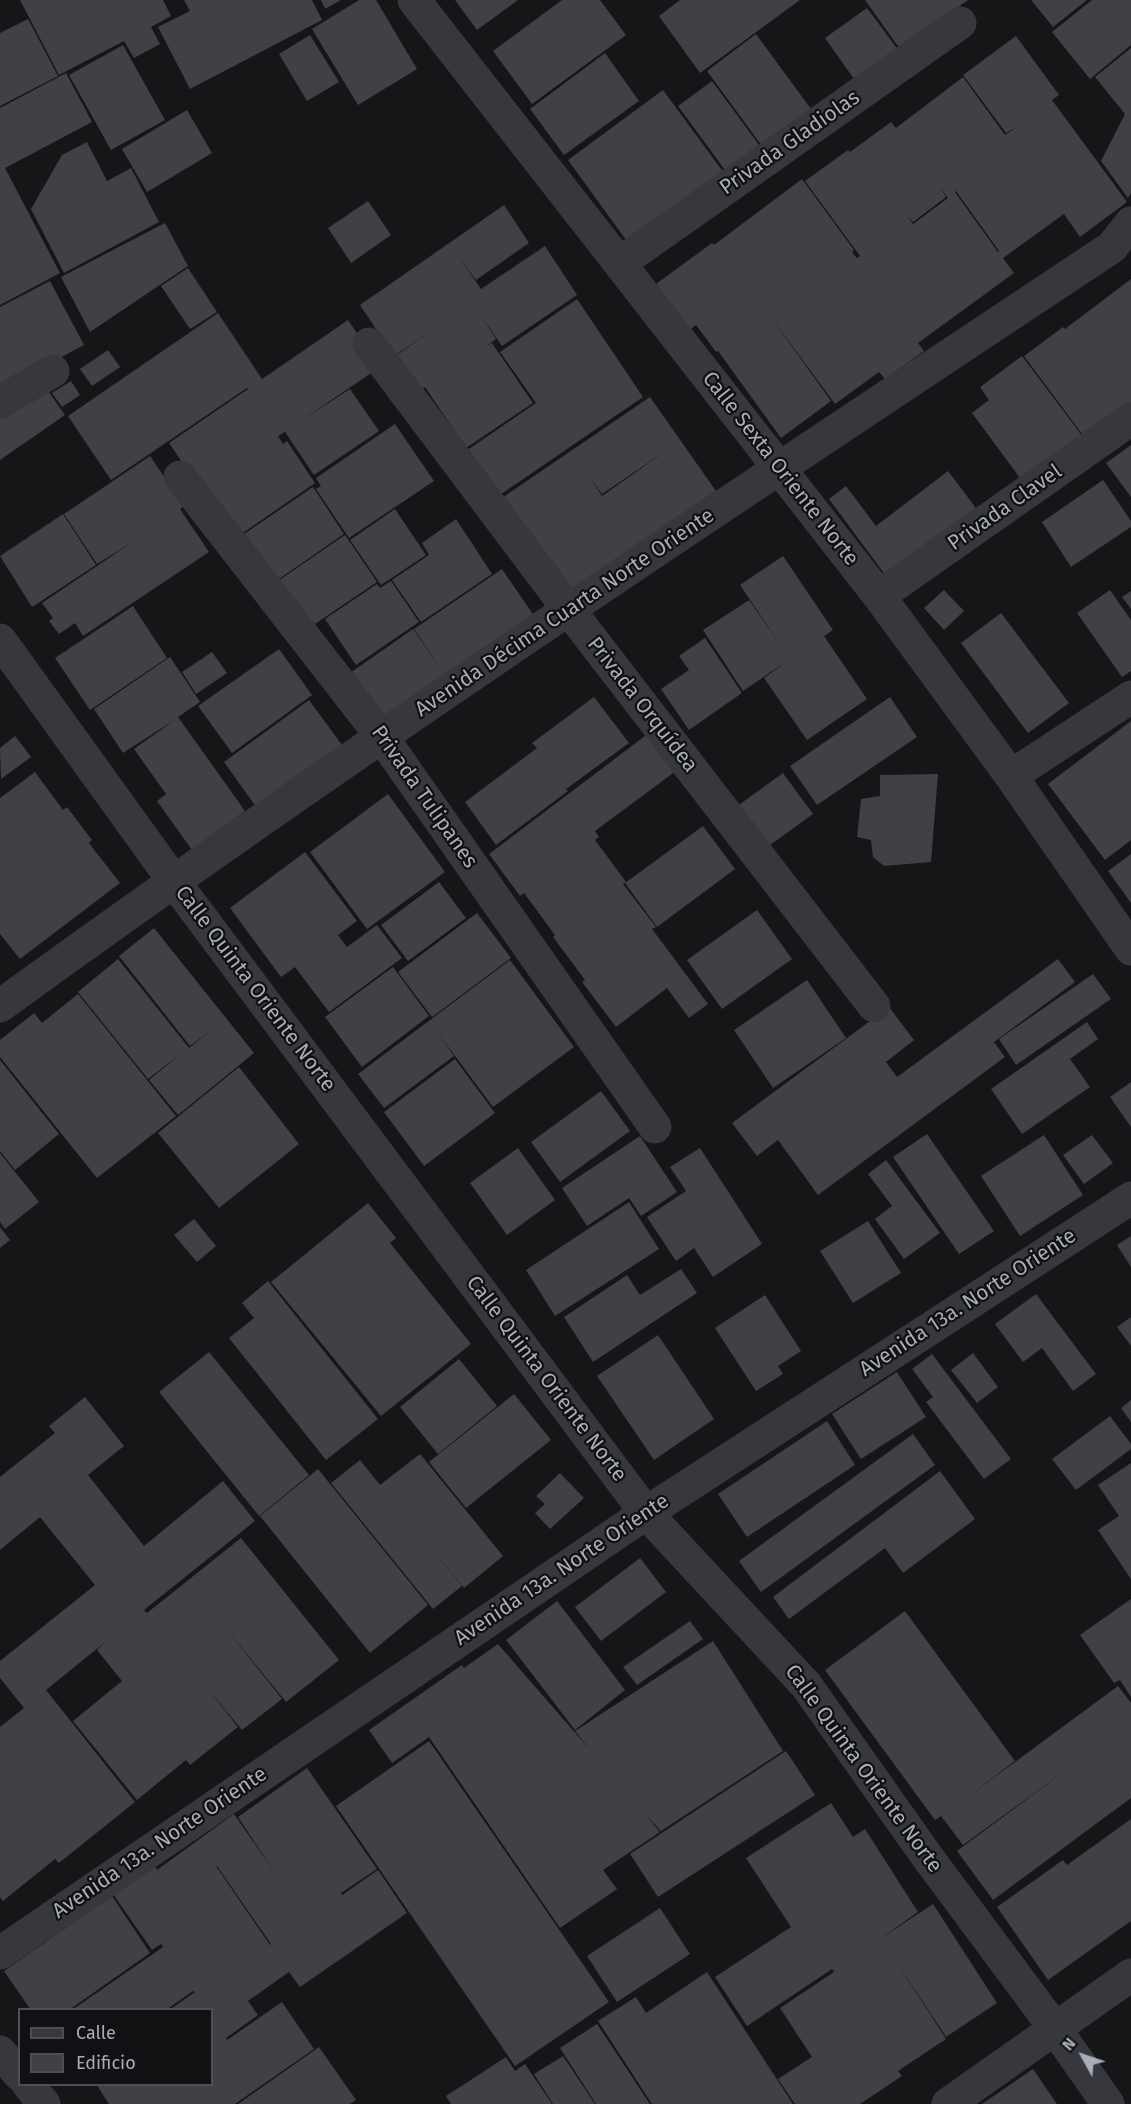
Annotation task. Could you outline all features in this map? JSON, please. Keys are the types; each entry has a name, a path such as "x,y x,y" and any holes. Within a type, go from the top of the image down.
{"street":[{"name":"Calle Sexta Oriente Norte","path":"414,0 879,596 1011,776 1131,949"},
{"name":"Privada Gladiolas","path":"620,263 960,24"},
{"name":"Avenida Décima Cuarta Norte Oriente","path":"0,1006 173,880 382,737 1112,247 1131,223"},
{"name":"Privada Orquídea","path":"369,345 569,610 874,1006"},
{"path":"0,402 53,371"},
{"name":"Privada Clavel","path":"879,596 1131,420"},
{"name":"Privada Tulipanes","path":"180,477 382,737 655,1127"},
{"name":"Calle Quinta Oriente Norte","path":"0,639 173,880 646,1513 806,1685 926,1855 1108,2104"},
{"path":"1011,776 1131,697"},
{"name":"Avenida 13a. Norte Oriente","path":"0,1953 646,1513 1131,1198"},
{"path":"948,2104 1131,1975"},
{"path":"0,2052 18,2073"},
{"path":"29,2086 44,2104"}],"building":[{"path":"20,0 163,0 171,16 151,27 160,44 134,58 124,41 59,75"},
{"path":"184,0 312,0 322,20 190,89 158,27 190,11"},
{"path":"321,0 341,0 325,9"},
{"path":"359,0 376,0 417,69 358,105 312,29"},
{"path":"455,0 518,0 477,30"},
{"path":"562,0 600,0 626,35 532,104 493,51"},
{"path":"680,0 800,0 700,73 659,16"},
{"path":"865,0 968,0 900,49"},
{"path":"1031,0 1087,0 1053,27"},
{"path":"1092,0 1131,0 1131,45 1090,79 1052,32"},
{"path":"867,8 902,55 859,86 825,38"},
{"path":"28,19 58,76 0,106 0,33"},
{"path":"756,34 811,109 762,146 707,71"},
{"path":"310,35 339,82 307,101 279,54"},
{"path":"1016,36 1059,95 1052,100 1127,202 1080,237 1064,214 1003,258 1014,273 918,343 924,351 885,379 879,372 835,404 768,313 831,401 781,438 718,351 716,352 696,325 689,330 656,284 712,243 714,245 802,179 854,250 852,252 857,258 860,256 805,181 891,122 896,128 963,77 1005,135 1017,127 1006,133 963,75","holes":["940,187 948,198 913,224 908,217 913,222 946,197","955,192 999,251 998,252"]},
{"path":"123,45 165,120 111,150 69,75"},
{"path":"1131,48 1131,193 1128,198 1101,161 1125,114 1095,77"},
{"path":"605,53 639,101 564,155 530,109"},
{"path":"66,73 92,122 5,168 60,273 0,305 0,108"},
{"path":"712,81 759,145 725,170 678,106"},
{"path":"663,90 724,173 629,244 568,160"},
{"path":"187,110 212,153 147,192 122,149"},
{"path":"87,142 107,181 131,168 159,222 64,273 31,209 62,155"},
{"path":"368,201 391,235 351,263 328,228"},
{"path":"504,205 529,243 476,280 459,257 481,289 545,246 577,295 502,346 481,316 496,339 485,347 492,343 533,403 466,448 425,387 417,393 394,357 431,331 394,356 360,305"},
{"path":"165,223 188,266 90,332 61,277"},
{"path":"188,268 217,312 190,329 161,286"},
{"path":"1131,279 1131,404 1085,438 1024,356 1063,327 1065,329"},
{"path":"50,281 84,345 0,390 0,307"},
{"path":"577,299 643,397 494,499 463,453 536,403 500,352"},
{"path":"218,313 262,379 348,320 380,367 302,420 350,389 379,431 314,475 285,432 278,436 283,444 287,441 315,483 240,535 205,496 169,443 247,388 111,480 68,416"},
{"path":"108,350 120,367 92,386 80,369"},
{"path":"1022,356 1083,437 1023,482 972,413 989,400 980,387"},
{"path":"71,381 80,395 62,407 52,393"},
{"path":"44,385 65,415 0,460 0,415"},
{"path":"650,397 716,491 562,599 496,502","holes":["667,450 602,496 591,479 602,494"]},
{"path":"395,424 434,481 349,538 316,489 321,486 316,478"},
{"path":"1131,445 1131,497 1106,463"},
{"path":"150,456 184,506 180,509 209,552 83,636 75,623 59,634 49,621 53,618 42,603 134,541 97,564 64,514"},
{"path":"948,471 976,508 886,576 829,499 846,486 876,526"},
{"path":"1103,480 1131,521 1131,527 1071,567 1042,522"},
{"path":"313,487 344,534 276,581 244,534"},
{"path":"395,509 426,555 381,585 350,540"},
{"path":"63,514 96,565 32,607 0,556"},
{"path":"456,519 492,574 421,622 392,580 429,555 422,543"},
{"path":"345,535 377,582 306,630 275,583"},
{"path":"783,556 833,630 824,636 867,699 807,740 764,678 790,659 743,691 703,630 749,600 780,644 740,585"},
{"path":"502,569 541,626 384,729 347,675 413,629 441,669 414,629"},
{"path":"391,581 419,622 356,665 325,619 377,584 380,588"},
{"path":"944,590 964,611 944,630 924,608"},
{"path":"1110,590 1131,620 1131,671 1122,677 1077,613"},
{"path":"1131,591 1131,609 1122,597"},
{"path":"133,606 167,658 90,710 55,658"},
{"path":"1001,613 1069,703 1028,733 961,643"},
{"path":"705,638 742,693 689,730 661,689 689,670 679,656"},
{"path":"279,649 312,695 232,753 198,706"},
{"path":"212,652 227,673 196,694 182,672"},
{"path":"170,657 200,702 178,717 245,811 192,850 157,801 166,794 134,749 176,719 123,753 94,709"},
{"path":"594,697 629,743 566,789 568,791 496,845 465,802 537,748 532,743"},
{"path":"890,697 917,737 817,805 790,766"},
{"path":"309,700 345,749 259,811 224,762"},
{"path":"1131,721 1131,840 1105,860 1048,784"},
{"path":"649,733 676,771 595,831 599,837 595,840 626,882 623,884 656,927 652,929 708,1004 689,1018 667,988 616,1027 582,982 585,980 553,937 555,935 524,893 520,896 489,854"},
{"path":"15,736 31,757 1,779 0,748"},
{"path":"35,772 63,810 67,807 92,840 89,843 120,883 20,959 0,934 0,798"},
{"path":"783,773 813,814 766,848 736,807"},
{"path":"938,774 931,862 884,866 873,857 871,840 857,837 861,799 880,796 880,775"},
{"path":"388,794 445,872 367,929 310,852"},
{"path":"703,826 735,869 657,927 625,883"},
{"path":"305,852 357,921 338,935 347,947 377,925 402,958 329,1012 295,967 281,977 230,908"},
{"path":"1131,854 1131,903 1108,871"},
{"path":"439,882 466,918 408,961 381,925"},
{"path":"757,910 792,959 722,1009 687,960"},
{"path":"477,913 511,958 432,1017 398,972"},
{"path":"154,928 254,1053 178,1115 149,1080 182,1053 148,1079 78,992 118,959 189,1048 211,1030 190,1046 119,956"},
{"path":"1058,959 1075,982 994,1042 1005,1057 818,1195 778,1140 757,1156 732,1123 889,1007 914,1040 886,1062 897,1077"},
{"path":"510,960 574,1047 493,1107 438,1033 454,1056 384,1108 358,1074"},
{"path":"393,967 429,1016 362,1067 325,1017"},
{"path":"1093,974 1111,999 1016,1065 999,1039"},
{"path":"807,980 846,1038 773,1088 734,1030"},
{"path":"78,994 176,1116 97,1178 0,1057 0,1040 34,1013 42,1023"},
{"path":"1087,1022 1098,1039 1070,1059 1090,1087 1022,1134 991,1089"},
{"path":"455,1059 495,1113 424,1166 384,1112"},
{"path":"0,1060 59,1134 15,1170 0,1151"},
{"path":"239,1067 299,1144 219,1208 158,1133"},
{"path":"1131,1082 1131,1127 1110,1097"},
{"path":"601,1091 630,1131 560,1182 531,1142"},
{"path":"927,1134 994,1231 959,1254 893,1157"},
{"path":"1044,1135 1083,1195 1020,1236 981,1176"},
{"path":"1092,1135 1113,1163 1084,1184 1063,1155"},
{"path":"640,1136 677,1192 641,1216 629,1198 587,1226 562,1188"},
{"path":"518,1148 555,1200 507,1235 470,1183"},
{"path":"700,1148 762,1244 713,1277 694,1248 676,1261 647,1217 686,1191 670,1167"},
{"path":"0,1153 39,1202 5,1229 0,1222"},
{"path":"886,1160 940,1233 904,1259 875,1219 892,1206 868,1174"},
{"path":"629,1202 659,1249 555,1316 526,1270"},
{"path":"368,1203 396,1238 390,1243 471,1344 381,1416 271,1282"},
{"path":"194,1219 216,1246 197,1262 174,1235"},
{"path":"868,1221 901,1273 853,1303 820,1251"},
{"path":"0,1227 10,1240 0,1248"},
{"path":"1131,1236 1131,1267 1117,1245"},
{"path":"681,1269 697,1293 593,1362 564,1317 627,1275 640,1295"},
{"path":"268,1281 378,1419 326,1460 229,1338 254,1318 242,1303"},
{"path":"1036,1294 1096,1374 1073,1391 1042,1348 1023,1362 995,1324"},
{"path":"765,1295 801,1351 778,1366 783,1374 756,1391 715,1328"},
{"path":"1131,1317 1131,1346 1117,1327"},
{"path":"658,1335 714,1419 654,1460 597,1376"},
{"path":"209,1352 309,1475 259,1516 159,1392"},
{"path":"973,1353 998,1387 977,1403 951,1370"},
{"path":"932,1354 1011,1459 984,1479 926,1402 933,1397 912,1369"},
{"path":"459,1359 497,1406 438,1454 400,1407"},
{"path":"897,1372 926,1417 861,1459 832,1414"},
{"path":"514,1394 551,1440 466,1508 429,1462"},
{"path":"85,1397 124,1446 88,1475 144,1546 223,1481 255,1521 144,1610 147,1613 241,1538 339,1660 286,1702 224,1626 282,1699 242,1730 207,1688 238,1727 190,1765 186,1760 137,1800 73,1721 122,1681 97,1650 104,1643 46,1690 135,1802 59,1863 55,1859 3,1901 0,1897 0,1727 24,1708 0,1678 0,1661 95,1585 40,1517 0,1550 0,1477 55,1433 49,1426"},
{"path":"1131,1400 1131,1422 1121,1408"},
{"path":"1110,1416 1131,1444 1131,1449 1076,1490 1052,1459"},
{"path":"827,1421 855,1465 747,1537 718,1494"},
{"path":"913,1434 935,1465 761,1592 739,1561"},
{"path":"420,1454 503,1556 464,1588 412,1523 462,1586 433,1609 331,1483 360,1460 380,1485"},
{"path":"1131,1463 1131,1579 1098,1530 1119,1516 1098,1485"},
{"path":"318,1469 428,1605 370,1653 260,1516"},
{"path":"940,1471 975,1519 903,1573 885,1548 789,1619 773,1597"},
{"path":"560,1473 584,1498 550,1529 535,1513 545,1504 536,1496"},
{"path":"640,1558 666,1592 601,1641 575,1607"},
{"path":"1131,1599 1131,1697 1120,1680 1114,1683 1080,1635"},
{"path":"557,1601 625,1690 575,1730 506,1640"},
{"path":"905,1611 1015,1761 969,1796 1118,1686 1131,1703 1131,1798 993,1900 957,1851 1069,1768 963,1845 941,1816 935,1820 825,1670"},
{"path":"690,1621 703,1639 637,1685 623,1667"},
{"path":"713,1641 783,1751 661,1831 645,1814 660,1832 603,1870 617,1889 560,1928 429,1737 392,1763 369,1730 462,1665 464,1668 498,1644 591,1751 575,1731"},
{"path":"429,1741 609,2002 515,2066 336,1806"},
{"path":"786,1751 815,1795 658,1897 630,1854"},
{"path":"307,1768 377,1869 341,1893 342,1895 378,1870 407,1913 300,1987 289,1972 248,2001 258,2015 226,2038 227,2040 282,2002 314,2049 235,2104 109,2104 97,2086 213,2086 213,2008 172,2008 195,1992 193,1991 169,2008 75,2008 163,1947 161,1944 152,1950 113,1894 155,1866 157,1870 234,1814 275,1873 238,1817","holes":["216,1866 217,1866 270,1945"]},
{"path":"831,1803 853,1837 865,1829 918,1912 880,1939 933,1904 997,2003 946,2037 894,1958 946,2039 898,2071 902,2076 860,2104 795,2104 778,2079 812,2057 780,2008 834,1972 832,1969 747,2026 715,1977 791,1927 746,1858"},
{"path":"1131,1819 1131,1921 1048,1980 997,1907 1063,1860 1067,1865"},
{"path":"112,1896 150,1953 72,2008 30,2008 4,1971"},
{"path":"660,1908 690,1954 617,2002 587,1956"},
{"path":"707,1972 793,2104 652,2104 598,2021 636,1997 646,2013"},
{"path":"597,2024 650,2104 596,2104 560,2048"},
{"path":"319,2047 356,2100 350,2104 238,2104"},
{"path":"563,2056 595,2104 553,2104 534,2074"},
{"path":"506,2057 515,2071 525,2064 552,2104 451,2104 446,2096"},
{"path":"1033,2069 1057,2104 982,2104"}]}
